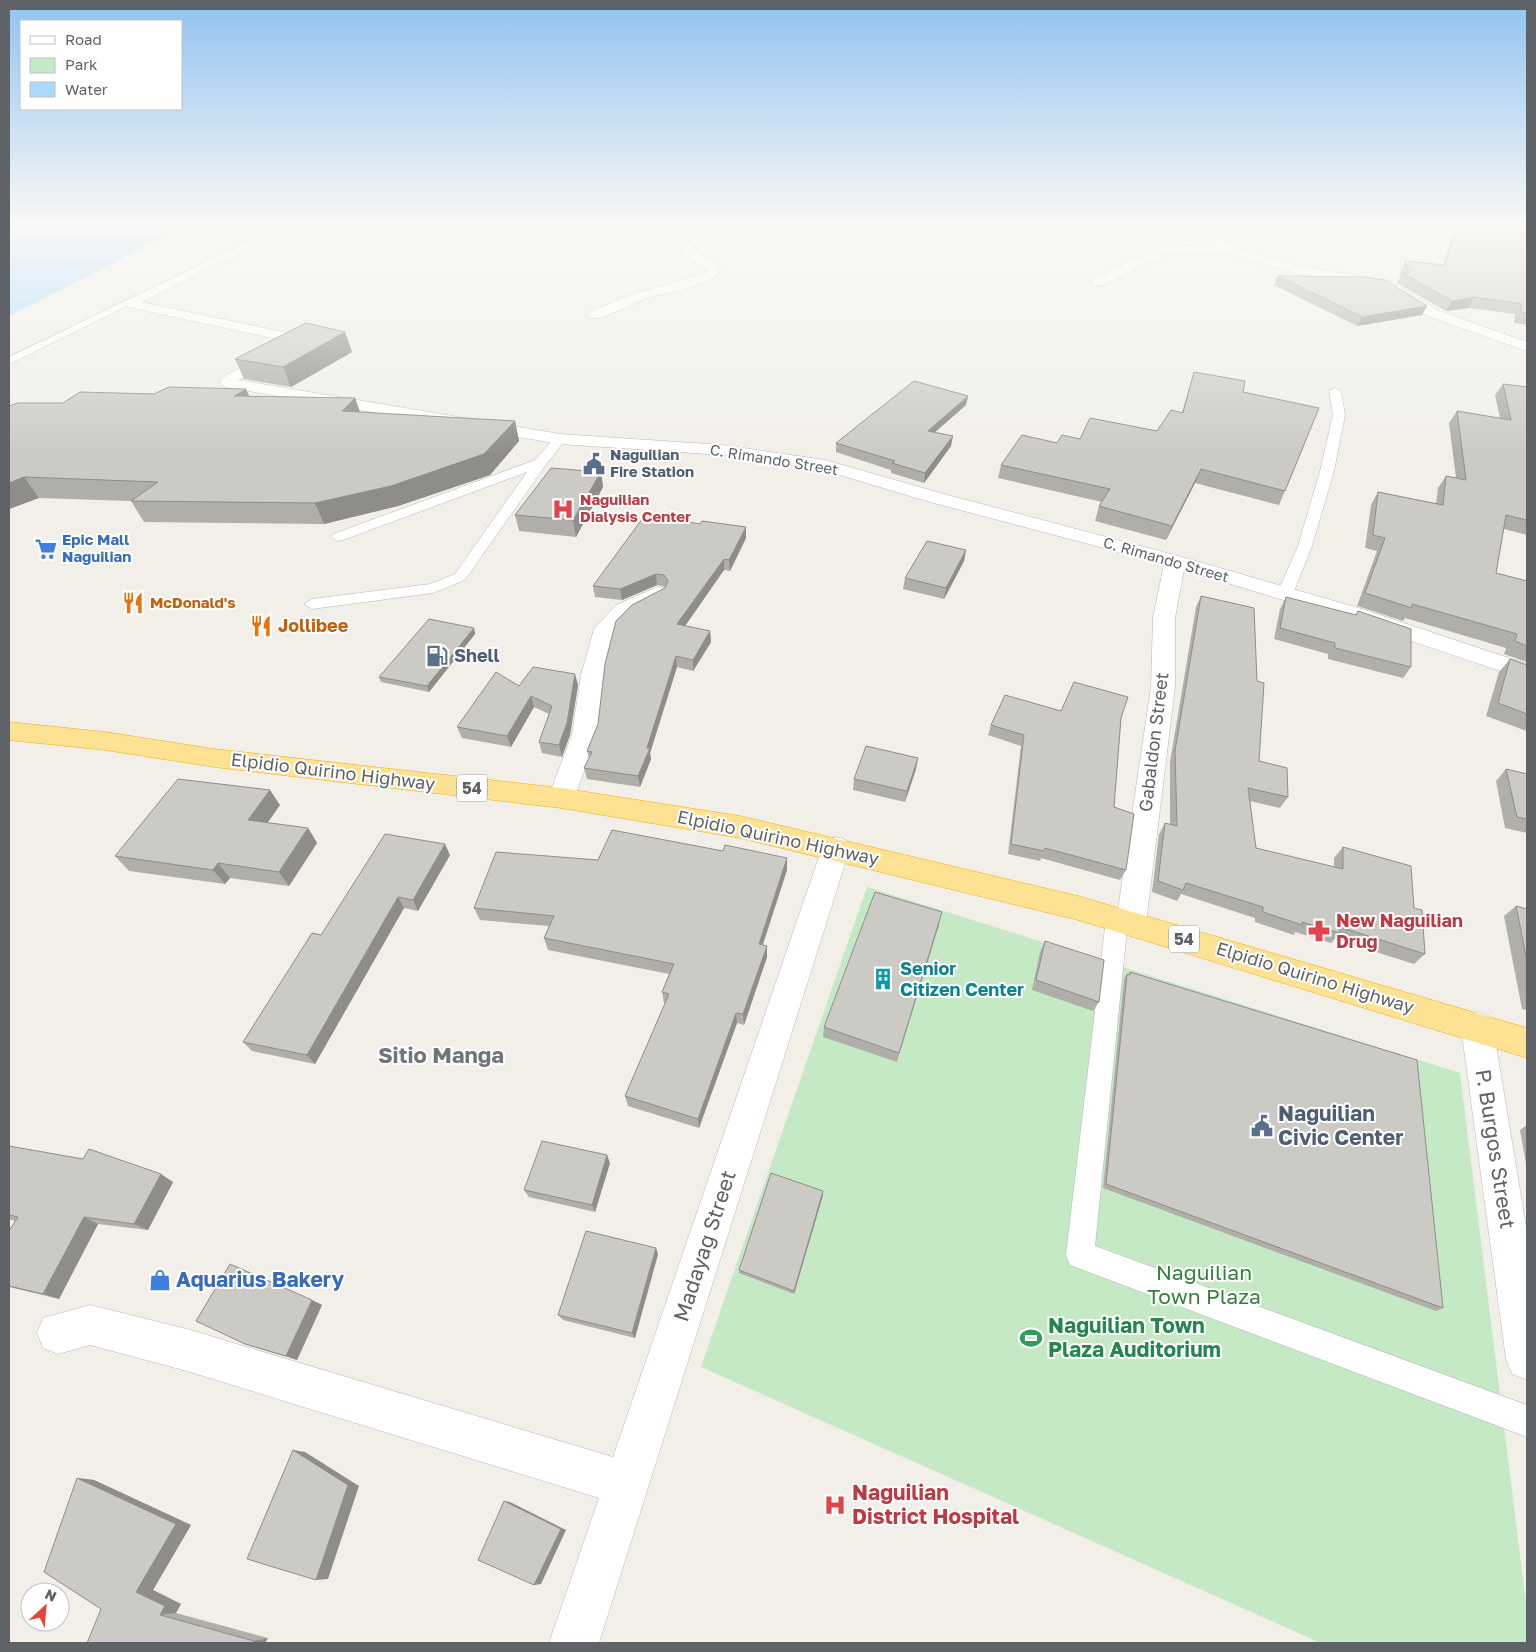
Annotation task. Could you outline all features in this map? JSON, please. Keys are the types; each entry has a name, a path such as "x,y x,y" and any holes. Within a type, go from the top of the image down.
{"highway":[{"name":"Elpidio Quirino Highway","path":"9,731 105,741 214,758 561,798 740,826 836,848 1124,921 1527,1043"}],"street":[{"path":"594,315 626,302"},
{"path":"1414,302 1432,313 1527,347"},
{"name":"C. Rimando Street","path":"128,303 298,339 298,345 231,378 227,382 231,384 560,439 723,450 825,465 937,498 1175,561 1354,614 1527,672"},
{"name":"Gabaldon Street","path":"1124,921 1159,723 1163,687 1164,618 1175,561"},
{"path":"561,798 585,735 593,675 605,629 624,610 657,592"},
{"name":"Madayag Street","path":"574,1643 836,848"},
{"name":"P. Burgos Street","path":"1477,1027 1527,1359"},
{"path":"58,1333 90,1325 187,1350 627,1484"}],"lane":[{"path":"9,360 128,303"},
{"path":"1285,594 1305,546 1327,471 1339,414 1335,392"},
{"path":"284,405 362,406"},
{"path":"312,604 433,588 460,577 540,463 560,439"},
{"path":"338,537 540,463"},
{"path":"1124,921 1080,1255 1527,1421"}],"green space":[{"name":"Naguilian Town Plaza","path":"867,887 1460,1073 1527,1611 1527,1643 1321,1643 701,1367"}],"water":[{"path":"9,302 36,302 9,316"}],"building":[{"path":"1331,302 1421,302 1427,306 1362,317"},
{"path":"1509,302 1527,302 1527,313 1521,312 1522,304"},
{"path":"306,323 345,332 283,367 235,359"},
{"path":"1194,372 1245,381 1243,392 1319,408 1285,491 1201,469 1172,526 1099,506 1110,489 1001,465 1022,435 1057,443 1062,435 1080,439 1090,418 1157,431 1171,410 1183,413"},
{"path":"914,381 968,396 928,431 953,436 925,473 892,463 895,461 836,443"},
{"path":"1503,384 1527,387 1527,520 1506,515 1496,573 1527,581 1527,646 1515,641 1517,634 1412,604 1412,608 1365,593 1385,538 1373,535 1378,492 1443,505 1446,476 1466,480 1457,411 1511,420"},
{"path":"169,387 246,389 234,396 355,398 342,411 515,421 484,454 391,486 315,503 131,501 158,482 24,477 9,483 9,406 18,403 63,403 80,392 154,394"},
{"path":"551,468 601,472 573,520 515,515"},
{"path":"645,515 700,524 702,521 746,527 729,560 724,559 677,624 710,631 693,660 676,656 647,748 650,748 638,776 584,768 592,752 587,751 598,724 605,664 616,621 632,605 665,588 668,581 664,575 656,574 620,589 593,586"},
{"path":"927,541 966,550 946,588 905,578"},
{"path":"1201,596 1254,608 1257,681 1264,683 1259,761 1287,768 1288,797 1248,788 1256,848 1343,869 1343,847 1411,866 1414,908 1422,910 1425,954 1340,927 1340,933 1302,922 1302,925 1263,912 1263,907 1186,883 1183,890 1158,881 1165,823 1177,826 1175,751"},
{"path":"1286,597 1356,615 1358,611 1411,629 1411,667 1335,648 1335,643 1280,628"},
{"path":"429,619 474,628 427,686 379,677"},
{"path":"1510,659 1527,665 1527,714 1498,703"},
{"path":"533,667 575,674 567,723 559,745 539,742 552,706 531,696 507,736 457,727 496,672 519,686"},
{"path":"1074,682 1128,697 1121,718 1114,807 1134,814 1126,870 1045,848 1044,851 1011,844 1024,735 991,725 1005,695 1061,711"},
{"path":"866,746 918,758 907,791 854,779"},
{"path":"1506,769 1527,774 1527,819 1517,817"},
{"path":"178,779 270,790 248,820 308,828 279,872 218,863 213,870 115,856"},
{"path":"612,830 723,851 725,845 787,858 759,944 767,946 743,1014 736,1013 698,1119 625,1096 669,994 662,992 674,964 544,938 554,916 474,908 496,852 598,860"},
{"path":"385,834 445,844 413,900 398,897 307,1055 243,1042 312,933 321,935"},
{"name":"Senior Citizen Center","path":"875,892 942,912 899,1053 824,1027"},
{"path":"1516,906 1527,909 1527,961"},
{"path":"1045,941 1104,960 1099,1002 1036,980"},
{"name":"Naguilian Civic Center","path":"1130,972 1417,1060 1443,1308 1106,1184 1127,974 1130,975"},
{"path":"542,1141 607,1155 592,1205 524,1190"},
{"path":"9,1146 83,1159 89,1149 161,1174 134,1224 84,1217 43,1294 9,1286 9,1231 18,1217 9,1215"},
{"path":"771,1173 823,1191 794,1291 739,1270"},
{"path":"586,1231 656,1248 632,1333 558,1315"},
{"path":"230,1264 312,1300 286,1356 245,1344 196,1321"},
{"path":"293,1450 348,1485 316,1580 247,1559"},
{"path":"77,1478 176,1524 136,1592 165,1606 160,1615 254,1641 253,1643 87,1643 101,1609 70,1589 70,1582 59,1582 44,1572"},
{"path":"504,1501 561,1529 534,1585 478,1560"}],"place":[{"name":"Naguilian Fire Station","path":"594,464"},
{"name":"Naguilian Dialysis Center","path":"563,509"},
{"name":"Epic Mall Naguilian","path":"46,549"},
{"name":"McDonald's","path":"133,603"},
{"name":"Jollibee","path":"261,626"},
{"name":"Shell","path":"437,656"},
{"name":"New Naguilian Drug","path":"1319,931"},
{"name":"Senior Citizen Center","path":"883,979"},
{"name":"Naguilian Civic Center","path":"1262,1126"},
{"name":"Aquarius Bakery","path":"160,1280"},
{"name":"Naguilian Town Plaza Auditorium","path":"1031,1338"},
{"name":"Naguilian District Hospital","path":"835,1505"}],"district":[{"name":"Sitio Manga","path":"441,1055"}]}
